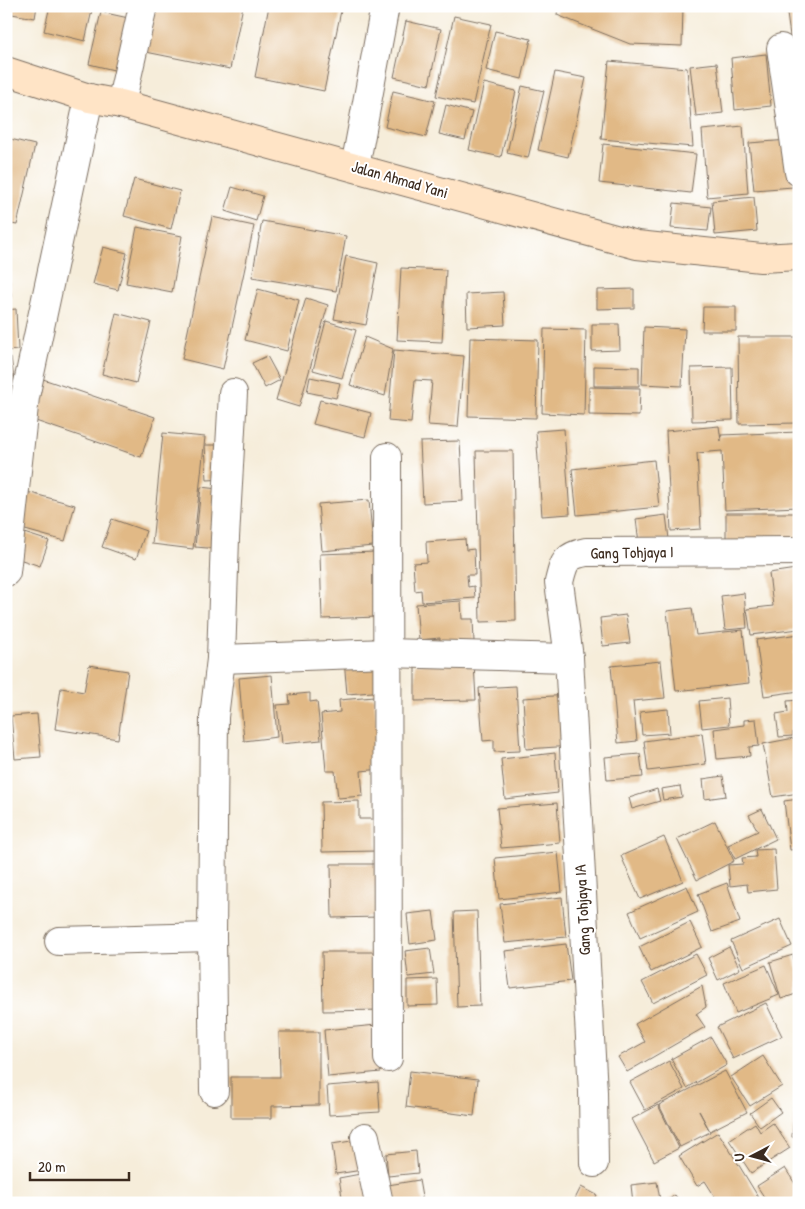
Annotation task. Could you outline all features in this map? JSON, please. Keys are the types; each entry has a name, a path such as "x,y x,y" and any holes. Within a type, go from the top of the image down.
{"main road":[{"name":"Jalan Ahmad Yani","path":"6,70 90,98 121,104 356,166 637,246 761,258 799,256"}],"street":[{"path":"121,104 143,6"},
{"path":"356,166 385,6"},
{"path":"781,48 799,172"},
{"path":"6,572 26,397 90,98"},
{"path":"214,1091 212,937 214,717 221,659 225,538 234,393"},
{"path":"387,457 388,1058"},
{"name":"Gang Tohjaya I","path":"569,658 559,582 566,560 574,554 586,552 799,551"},
{"path":"221,659 387,653 569,658"},
{"name":"Gang Tohjaya IA","path":"569,658 593,1092 594,1163"},
{"path":"58,941 212,937"},
{"path":"365,1137 379,1203"}],"building":[{"path":"6,6 37,6 35,18 6,13"},
{"path":"50,6 93,6 85,41 44,31"},
{"path":"155,6 243,6 230,69 146,52"},
{"path":"269,6 342,6 324,91 255,77"},
{"path":"558,6 683,6 682,46 630,44 557,15"},
{"path":"786,6 799,6 799,96 798,96"},
{"path":"101,12 133,19 122,72 89,64"},
{"path":"454,16 491,24 473,104 436,96"},
{"path":"406,21 441,29 429,85 394,77"},
{"path":"495,31 531,39 522,79 486,70"},
{"path":"766,54 771,106 735,110 731,58"},
{"path":"609,61 687,68 693,147 601,139"},
{"path":"717,63 723,113 696,116 690,66"},
{"path":"555,72 586,78 568,157 538,150"},
{"path":"484,83 516,91 501,157 469,150"},
{"path":"522,86 544,91 528,158 507,153"},
{"path":"393,91 435,101 426,137 385,127"},
{"path":"446,105 472,112 465,140 439,134"},
{"path":"743,126 748,193 707,197 702,130"},
{"path":"6,138 35,145 17,225 6,223"},
{"path":"789,140 793,187 754,190 749,143"},
{"path":"603,144 696,154 691,193 599,183"},
{"path":"134,179 180,191 171,229 124,216"},
{"path":"232,187 263,196 256,221 225,211"},
{"path":"754,197 757,231 715,235 712,201"},
{"path":"674,203 711,207 708,231 671,228"},
{"path":"212,217 254,226 223,369 182,359"},
{"path":"262,221 346,236 336,291 252,277"},
{"path":"137,227 182,236 172,292 126,283"},
{"path":"103,247 127,253 118,290 93,284"},
{"path":"6,250 11,296 6,296"},
{"path":"346,256 378,263 366,325 334,319"},
{"path":"401,268 446,270 442,342 397,340"},
{"path":"258,289 299,300 287,351 245,340"},
{"path":"634,289 634,308 597,309 597,290"},
{"path":"503,292 505,325 467,327 466,294"},
{"path":"306,298 328,305 299,407 276,400"},
{"path":"703,307 736,307 736,331 702,331"},
{"path":"16,309 18,350 6,351 6,310"},
{"path":"116,313 151,322 136,383 102,374"},
{"path":"326,321 356,330 342,378 313,370"},
{"path":"592,324 619,324 620,350 592,351"},
{"path":"644,327 685,329 682,386 642,384"},
{"path":"544,329 586,330 584,415 542,413"},
{"path":"365,337 393,349 385,396 350,385"},
{"path":"738,337 799,337 799,423 739,424"},
{"path":"470,338 538,340 536,418 468,416"},
{"path":"394,350 464,356 458,427 428,425 432,381 415,380 411,423 388,421"},
{"path":"267,356 280,380 265,388 252,363"},
{"path":"6,357 11,357 14,380 6,380"},
{"path":"594,366 639,367 639,386 594,386"},
{"path":"732,367 733,420 692,421 691,368"},
{"path":"310,377 340,383 336,398 307,392"},
{"path":"40,378 155,417 141,457 27,418"},
{"path":"13,386 15,415 6,416 6,387"},
{"path":"589,387 640,388 639,416 589,415"},
{"path":"320,400 371,413 365,437 313,424"},
{"path":"719,426 721,441 721,435 799,432 799,507 725,510 722,451 697,453 701,529 671,531 666,431"},
{"path":"564,429 570,514 542,516 536,431"},
{"path":"163,433 205,437 193,549 152,544"},
{"path":"460,441 463,501 423,503 420,442"},
{"path":"205,445 225,445 226,479 207,480"},
{"path":"476,451 513,451 516,621 480,622"},
{"path":"654,460 659,507 577,515 572,469"},
{"path":"201,487 226,490 220,549 195,547"},
{"path":"27,492 75,505 65,541 18,528"},
{"path":"369,500 373,546 322,551 318,504"},
{"path":"726,513 799,513 799,542 726,542"},
{"path":"666,515 669,539 639,543 636,519"},
{"path":"112,519 146,531 136,559 102,547"},
{"path":"21,532 49,541 40,566 13,557"},
{"path":"465,539 466,550 474,549 475,575 467,575 468,587 474,586 475,598 422,602 421,590 415,591 413,563 427,562 426,542"},
{"path":"375,552 377,617 322,619 320,554"},
{"path":"796,569 799,629 751,635 747,609 773,606 769,573"},
{"path":"744,593 747,628 725,630 721,596"},
{"path":"461,601 462,619 473,619 474,642 440,644 440,638 419,640 416,604"},
{"path":"692,608 696,635 743,630 749,683 676,691 667,611"},
{"path":"626,615 630,643 603,646 600,618"},
{"path":"799,634 799,652 794,652 799,691 764,696 756,640"},
{"path":"382,657 385,691 347,694 344,660"},
{"path":"661,661 665,698 633,701 637,741 618,743 611,666"},
{"path":"474,663 476,700 415,701 415,664"},
{"path":"89,665 128,671 118,739 55,729 61,688 84,692"},
{"path":"272,675 277,737 244,741 239,678"},
{"path":"516,686 520,751 494,752 494,740 483,741 479,688"},
{"path":"310,693 310,702 317,701 321,740 281,744 277,705 290,704 289,695"},
{"path":"568,695 572,746 526,749 523,698"},
{"path":"374,697 381,769 361,771 363,796 338,798 335,771 326,771 321,714 340,712 339,700"},
{"path":"727,698 729,725 702,728 699,701"},
{"path":"799,700 799,731 793,732 793,736 779,737 776,714 788,712 787,701"},
{"path":"668,709 670,733 642,735 640,712"},
{"path":"37,714 41,757 15,759 11,716"},
{"path":"756,719 759,746 749,747 750,756 717,759 714,729 744,725 744,720"},
{"path":"702,733 706,764 648,771 644,741"},
{"path":"799,737 799,793 773,797 763,744"},
{"path":"555,753 558,793 505,799 501,759"},
{"path":"640,754 643,777 607,780 605,757"},
{"path":"723,776 726,796 705,799 703,779"},
{"path":"680,786 682,797 663,800 661,789"},
{"path":"657,789 660,801 632,809 629,798"},
{"path":"799,799 799,849 790,850 784,801"},
{"path":"359,801 359,819 376,819 377,851 322,852 321,802"},
{"path":"557,803 560,843 501,848 497,808"},
{"path":"762,809 776,839 735,859 728,845 758,831 749,815"},
{"path":"715,821 734,861 697,880 677,839"},
{"path":"664,837 683,881 640,899 621,856"},
{"path":"774,849 777,889 748,892 747,884 730,886 728,865 743,864 742,858 756,857 755,850"},
{"path":"558,852 562,892 499,899 495,858"},
{"path":"331,864 379,864 380,917 332,918"},
{"path":"727,883 740,922 712,932 698,894"},
{"path":"687,886 698,912 640,938 629,912"},
{"path":"562,897 566,937 505,943 500,904"},
{"path":"433,911 437,940 410,944 407,914"},
{"path":"477,911 480,1006 457,1007 454,912"},
{"path":"780,919 792,946 743,968 731,941"},
{"path":"690,922 702,947 651,972 639,947"},
{"path":"566,944 571,981 510,988 505,951"},
{"path":"729,947 740,969 718,980 708,958"},
{"path":"430,948 434,974 408,977 405,951"},
{"path":"322,952 383,952 383,1010 323,1011"},
{"path":"696,954 707,975 653,1003 642,982"},
{"path":"793,955 799,976 799,993 781,999 770,962"},
{"path":"766,965 779,995 736,1013 724,983"},
{"path":"437,979 438,1005 407,1006 407,980"},
{"path":"702,986 706,1007 696,1014 705,1027 627,1072 618,1057 645,1042 635,1024"},
{"path":"766,1003 782,1036 733,1059 717,1027"},
{"path":"377,1025 381,1072 328,1077 324,1030"},
{"path":"279,1032 319,1032 319,1105 272,1106 272,1118 231,1118 231,1077 280,1077"},
{"path":"711,1037 727,1065 687,1088 671,1059"},
{"path":"763,1056 782,1086 750,1106 731,1077"},
{"path":"669,1061 684,1089 645,1110 630,1082"},
{"path":"410,1071 478,1079 474,1116 406,1107"},
{"path":"725,1071 747,1112 710,1131 699,1111 710,1132 680,1147 659,1105"},
{"path":"378,1082 380,1112 329,1115 327,1086"},
{"path":"771,1098 781,1112 760,1127 750,1113"},
{"path":"795,1101 799,1102 799,1112 794,1112"},
{"path":"658,1105 679,1148 654,1161 632,1119"},
{"path":"794,1115 799,1115 799,1138 792,1137"},
{"path":"755,1123 760,1132 773,1123 790,1148 751,1173 729,1140"},
{"path":"718,1132 762,1203 719,1203 705,1181 697,1186 679,1156"},
{"path":"364,1139 369,1169 336,1174 332,1144"},
{"path":"416,1151 418,1173 388,1176 386,1154"},
{"path":"785,1168 799,1190 799,1195 787,1203 768,1203 757,1186"},
{"path":"371,1172 376,1203 343,1203 339,1178"},
{"path":"419,1180 423,1203 391,1203 388,1185"},
{"path":"657,1182 660,1200 633,1203 631,1185"},
{"path":"581,1187 597,1195 593,1203 573,1203"},
{"path":"675,1195 681,1203 664,1203"}]}
